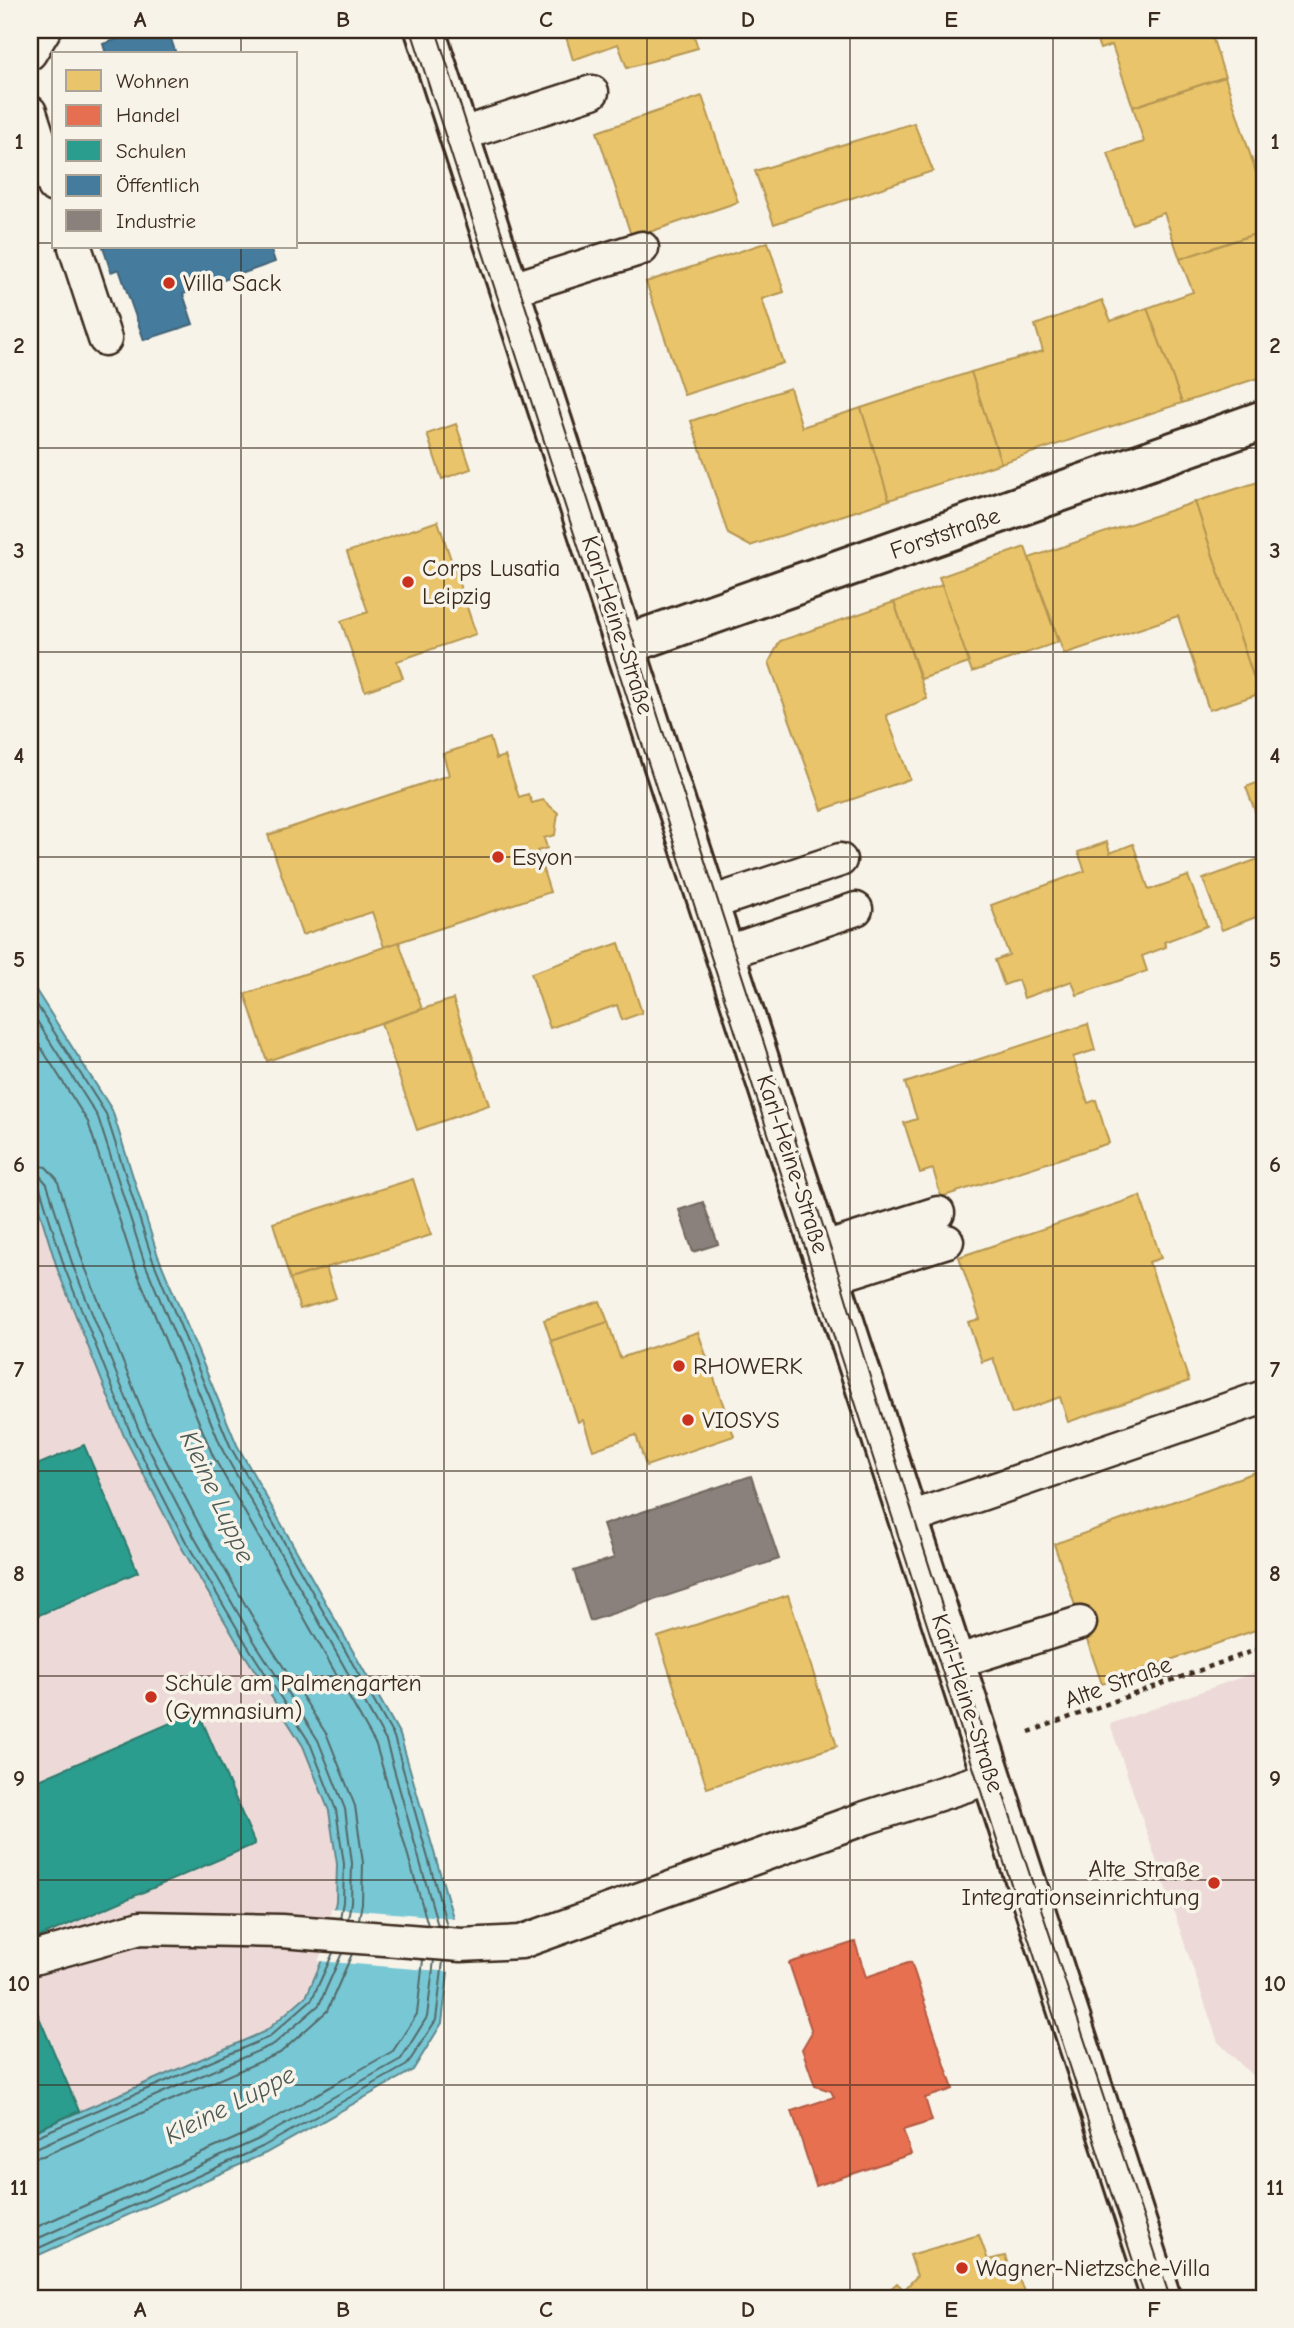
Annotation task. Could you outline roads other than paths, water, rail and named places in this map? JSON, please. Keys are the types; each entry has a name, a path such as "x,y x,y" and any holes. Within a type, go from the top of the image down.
{"main road":[{"name":"Karl-Heine-Straße","path":"425,30 1161,2298"},
{"name":"Forststraße","path":"625,645 1264,420"}],"lane":[{"path":"30,53 44,30"},
{"path":"459,135 592,92"},
{"path":"30,112 52,180"},
{"path":"75,248 106,339"},
{"path":"509,290 642,248"},
{"path":"708,904 840,860"},
{"path":"725,953 856,909"},
{"path":"826,1264 943,1227"},
{"path":"908,1519 1264,1397"},
{"path":"955,1662 1080,1623"},
{"path":"30,1959 140,1928 317,1934 461,1945 521,1942 865,1818 987,1763"}],"water":[{"name":"Kleine Luppe","path":"30,981 112,1110 158,1256 237,1445 400,1735 454,1921 442,2023 413,2070 266,2153 30,2259 30,2133 266,2031 307,1995 326,1951 336,1901 337,1864 329,1811 303,1746 241,1649 179,1543 124,1436 58,1271 30,1180"}],"tram line":[{"path":"411,30 1145,2298"},
{"path":"436,30 839,1275 959,1660 1170,2298"}],"place":[{"name":"Villa Sack","path":"169,283"},
{"name":"Corps Lusatia Leipzig","path":"408,582"},
{"name":"Esyon","path":"498,857"},
{"name":"RHOWERK","path":"679,1366"},
{"name":"VIOSYS","path":"688,1420"},
{"name":"Schule am Palmengarten (Gymnasium)","path":"151,1697"},
{"name":"Alte Straße Integrationseinrichtung","path":"1214,1883"},
{"name":"Wagner-Nietzsche-Villa","path":"962,2268"}]}
